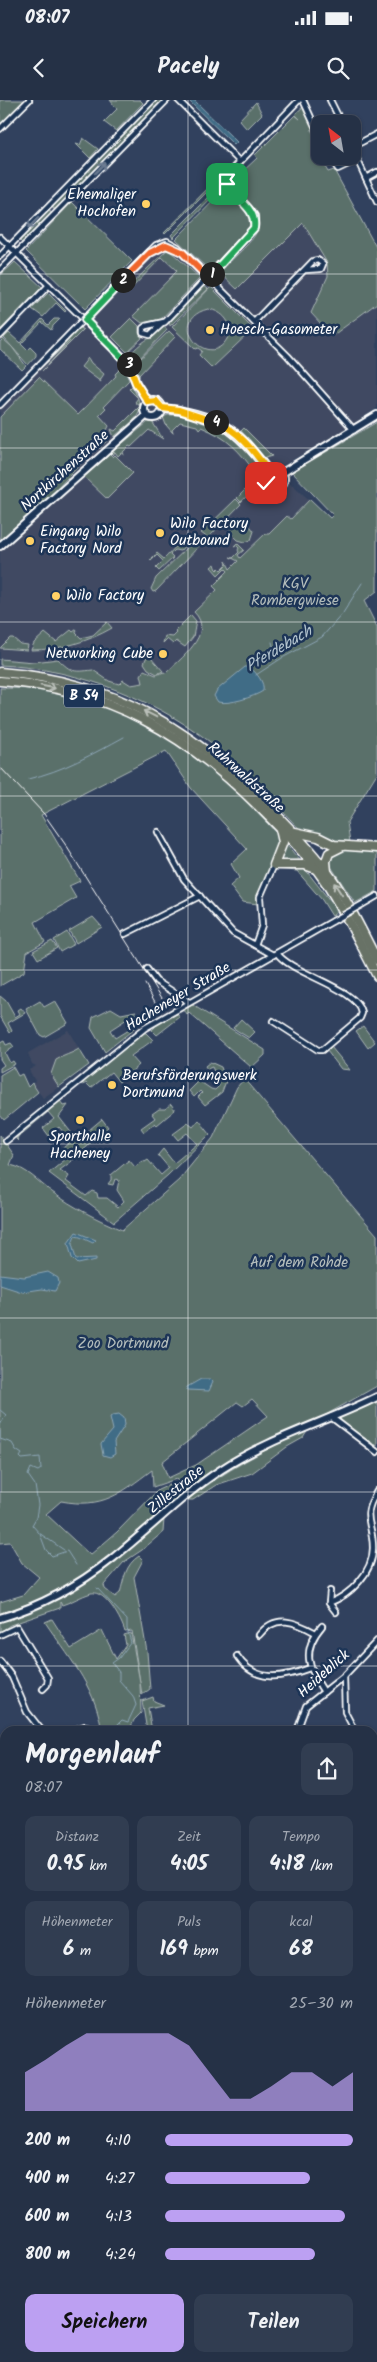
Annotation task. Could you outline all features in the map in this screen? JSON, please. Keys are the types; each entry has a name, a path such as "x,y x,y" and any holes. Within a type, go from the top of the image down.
{"highway":[{"name":"Ruhrwaldstraße","path":"0,672 31,675 76,685 115,698 172,730 229,768 292,830 327,872 342,893 377,960"},
{"name":"Ruhrwaldstraße","path":"0,681 42,686 70,692 163,725"},
{"name":"Ruhrwaldstraße","path":"172,730 222,772 279,827 316,869 342,910 377,976"},
{"path":"279,827 283,842 274,865 304,865 316,869"},
{"path":"292,830 300,835 322,838 331,845 377,848"},
{"path":"327,872 326,861 329,853 343,846"}],"main road":[{"path":"162,408 157,417 152,418 147,415 144,408 148,402 158,402 162,408 184,411 222,424 240,436 269,472"},
{"name":"Nortkirchenstraße","path":"0,546 147,415"},
{"path":"282,474 377,415"},
{"path":"276,470 282,474 284,480 282,484 274,488 266,483 266,476 269,472 276,470"},
{"name":"Zillestraße","path":"0,1618 47,1600 86,1578 222,1469 267,1444 377,1397"}],"street":[{"path":"0,129 29,100"},
{"path":"0,256 153,100"},
{"path":"0,270 167,100"},
{"path":"178,100 240,162"},
{"path":"165,322 146,326 143,328 143,333 150,336 165,322 254,228 256,220 252,212 227,184 230,172 301,100 311,119"},
{"path":"330,100 338,115"},
{"path":"361,142 377,134"},
{"path":"336,165 338,169 346,165"},
{"path":"360,165 377,202"},
{"path":"366,178 377,172"},
{"path":"49,206 55,213"},
{"path":"0,237 128,363 136,383 148,402"},
{"path":"0,406 160,242 165,241 174,244 254,322 288,356 354,430"},
{"path":"150,253 160,246 169,245 182,252"},
{"path":"254,322 305,270"},
{"path":"0,336 49,285"},
{"path":"158,832 184,879 232,933 275,954 348,996 358,1004 362,1013 360,1018 322,1050 318,1050 273,1021"},
{"path":"255,945 262,925 260,897 274,865"},
{"path":"124,934 200,896"},
{"name":"Hacheneyer Straße","path":"6,1141 124,1043 189,1002 377,896"},
{"path":"147,969 156,981 189,1002"},
{"path":"331,1417 377,1452"},
{"path":"329,1603 345,1595 356,1586 371,1560 373,1547 367,1511 377,1491"},
{"path":"330,1591 329,1603 336,1612"},
{"path":"259,1635 269,1625 282,1621 296,1622 316,1633"},
{"path":"322,1626 316,1633 309,1653 310,1668 324,1692"},
{"path":"0,1635 17,1627 48,1678 49,1682 43,1689"},
{"name":"Heideblick","path":"299,1726 306,1706 344,1676 377,1640"},
{"path":"237,1656 249,1670 262,1676 287,1676 310,1668"},
{"path":"0,1661 12,1677 27,1712 38,1726"},
{"path":"344,1676 344,1706 353,1726"}],"shaded area":[{"path":"188,100 194,100 237,142 234,145"},
{"path":"243,172 290,202 327,263 328,276 311,313 331,336 377,303 377,408 283,465 290,476 287,483 293,485 330,519 143,701 110,687 66,675 0,665 0,408 164,241 176,239"},
{"path":"245,667 250,667 257,675 263,684 263,691 241,700 218,702 214,696 217,690"},
{"path":"68,1030 79,1049 51,1074 59,1087 43,1098 32,1083 35,1081 29,1070 36,1066 32,1064 28,1053"},
{"path":"76,1232 96,1240 93,1243 75,1236 72,1244 76,1259 96,1258 96,1260 78,1264 72,1258 68,1243"},
{"path":"48,1272 58,1278 59,1283 55,1291 42,1289 22,1292 0,1285 0,1274 24,1277"},
{"path":"201,1379 210,1379 213,1382 209,1391 187,1390 187,1387"},
{"path":"119,1414 124,1418 125,1425 114,1442 115,1454 110,1457 103,1455 101,1444 113,1430 110,1417"}],"green space":[{"path":"0,100 26,100 0,127"},
{"path":"110,100 140,100 143,103 116,131 104,122 117,109"},
{"path":"155,100 163,100 57,209 53,209 53,204"},
{"path":"256,102 262,114 247,129 239,120"},
{"path":"304,106 311,122 311,165 324,165 328,172 334,170 377,249 377,303 332,336 311,313 328,276 327,263 303,223 237,289 219,272 244,249 255,235 258,224 256,215 251,207 237,194 233,187 232,179 236,170 240,174 257,158 255,155 295,115 300,119 295,114"},
{"path":"83,138 98,149 90,158 76,144 80,145"},
{"path":"218,178 220,179 165,234 164,233"},
{"path":"221,185 223,187 173,238 171,235"},
{"path":"225,189 246,209 251,217 251,223 237,244 212,268 208,269 176,239"},
{"path":"72,202 132,261 85,309 26,251"},
{"path":"46,211 50,211 51,215 23,244 18,239"},
{"path":"168,249 200,278 161,319 142,323 133,316 177,271 162,257 125,295 123,292"},
{"path":"15,262 42,287 0,330 0,276"},
{"path":"203,285 208,289 170,326 169,320"},
{"path":"211,287 253,329 212,368 199,355 202,351 198,348 195,349 172,327","holes":["208,309 223,315 230,328 227,339 219,348 210,350 201,347 194,340 190,332 190,323 195,315"]},
{"path":"48,293 65,312 56,303 43,317 32,309"},
{"path":"131,318 139,326 139,333 142,338 127,352 112,337"},
{"path":"42,319 48,325 54,319 60,319 51,330 42,322 21,344 27,350 30,347 36,353 36,356 28,365 4,338 9,333 20,343"},
{"path":"165,327 167,330 135,363 129,355 143,342"},
{"path":"80,328 83,330 42,371 70,341 40,369"},
{"path":"169,331 175,337 139,377 135,364"},
{"path":"3,339 12,347 26,366 22,370 0,349 0,342"},
{"path":"88,358 104,374 100,380 101,382 81,367"},
{"path":"123,366 129,380 104,406 106,408 99,415 109,426 106,432 108,440 86,458 55,491 0,540 0,417 39,377 78,415 116,376 115,374"},
{"path":"132,386 137,396 137,397 129,389"},
{"path":"140,406 138,415 134,420 114,437 111,429 115,431"},
{"path":"168,415 193,418 217,427 238,442 246,451 261,471 261,478 255,488 241,502 237,498 256,479 254,477 256,474 245,459 226,440 201,427 199,429 197,426 180,422 172,430 173,433 166,425 163,417"},
{"path":"148,422 153,423 163,439 149,430 123,452 124,455 121,453 118,456 115,452 113,455 111,453"},
{"name":"KGV Rombergwiese","path":"377,422 377,591 364,601 377,627 377,773 347,822 350,842 326,839 299,828 224,753 200,734 147,703 90,681 60,673 0,665 0,659 34,662 58,659 70,669 81,671 93,670 109,681 119,684 123,680 131,685 143,683 141,675 144,670 156,675 166,673 193,646 201,629 200,620 194,612 217,590 213,586 228,571 225,568 218,575 211,567 215,564 217,570 219,568 221,570 227,564 226,561 230,569 238,561 230,557 233,558 239,552 239,548 236,545 234,546 237,543 244,550 238,555 240,558 287,516 291,519 310,499 330,518 333,515 292,472"},
{"path":"244,428 272,456 265,458 241,431"},
{"path":"110,454 113,457 115,455 133,473 107,499 84,477"},
{"path":"236,499 241,504 208,538 201,533"},
{"path":"243,517 254,531 251,540 245,542 238,540 229,531"},
{"path":"187,535 190,540 180,551 175,550 170,555 173,558 159,571 156,568 163,561 157,555 150,560 157,553 164,559"},
{"path":"192,543 202,543 153,592 151,589 156,578"},
{"path":"191,615 196,621 193,637 185,647 176,641 173,644 167,639 163,643 165,636 173,637 177,633 175,631"},
{"path":"107,622 112,628 83,641 52,649 31,650 34,643 45,633 56,642 71,630 73,632 77,629 76,633 81,638 93,635"},
{"path":"10,638 13,638 20,644 28,645 27,650 0,648"},
{"path":"153,652 150,656 163,671 157,674 148,669 144,663 148,654"},
{"path":"0,688 40,690 79,695 113,707 175,741 204,762 255,811 302,863 338,911 332,916 322,900 297,871 274,869 258,904 242,902 230,886 239,878 231,864 247,849 191,788 166,751 41,815 80,881 69,886 76,898 35,922 45,942 27,952 24,972 0,986"},
{"path":"339,850 377,852 377,891 355,903 330,865 331,856"},
{"path":"93,917 102,927 76,943 69,931"},
{"path":"67,932 74,944 60,952 54,940"},
{"path":"52,941 57,948 38,959 33,951"},
{"path":"0,996 6,1001 15,1017 20,1014 18,1010 21,1008 25,1013 8,1023 12,1031 10,1033 0,1016"},
{"path":"40,1001 44,1007 55,1001 68,1023 44,1037 40,1035 26,1009"},
{"path":"191,1004 265,1050 265,1055 250,1069 251,1067 189,1013 187,1015 183,1008"},
{"path":"111,1008 121,1014 136,1011 134,1020 132,1021 130,1017 110,1030 115,1038 133,1027 134,1029 105,1052 91,1028 93,1017"},
{"path":"175,1013 180,1017 157,1035 152,1030 155,1027 154,1024"},
{"path":"241,1019 255,1032 249,1038 233,1028"},
{"path":"363,1026 375,1042 368,1048 356,1031"},
{"path":"142,1032 146,1033 153,1040 131,1056 139,1065 119,1082 111,1072 91,1088 86,1083 83,1085 83,1081"},
{"path":"4,1041 6,1045 11,1043 14,1047 5,1053 10,1063 13,1061 15,1064 0,1072 0,1068 4,1065 0,1059 0,1043"},
{"path":"331,1047 350,1070 341,1069 327,1051"},
{"path":"79,1049 89,1065 59,1087 51,1074 56,1060"},
{"path":"210,1062 221,1067 226,1081 222,1092 205,1105 198,1097 202,1093 200,1091 194,1097 189,1091 197,1083 194,1080 196,1079 211,1089 215,1090 219,1086 212,1067 207,1069 205,1066"},
{"path":"13,1067 18,1076 22,1074 28,1087 32,1083 38,1092 4,1120 0,1115 0,1075"},
{"path":"244,1079 377,1235 377,1386 322,1417 280,1435 184,1494 181,1484 176,1479 153,1487 152,1470 110,1498 88,1503 61,1501 46,1514 90,1555 117,1532 158,1490 169,1485 178,1497 86,1575 84,1574 44,1598 0,1613 0,1602 23,1595 39,1577 22,1563 10,1542 0,1543 0,1135 14,1155 10,1165 27,1172 52,1192 77,1208 122,1230 179,1180 213,1138 237,1087","holes":["252,1399 268,1416 196,1465 168,1478 162,1462 237,1402 243,1406"]},
{"path":"62,1098 60,1101 64,1106 68,1105 59,1117 77,1140 102,1119 108,1127 73,1160 63,1148 71,1141 59,1127 49,1136 43,1128 54,1119 48,1112 17,1138 18,1141 16,1139 16,1136"},
{"path":"171,1104 175,1110 157,1125 155,1123 144,1132 141,1128 155,1118 152,1114 159,1109 165,1109"},
{"path":"199,1120 210,1134 168,1175 114,1222 49,1173 67,1158 63,1151 72,1161 60,1170 69,1176 66,1181 86,1196 92,1191 97,1193 98,1198 107,1198 118,1207 124,1201 117,1190 119,1180 115,1179 113,1185 108,1184 111,1180 111,1175 129,1160 135,1167 148,1160 161,1175 169,1168 158,1155 163,1149 174,1163 197,1144 187,1133 178,1140 173,1134 188,1123 193,1127"},
{"path":"377,1400 377,1446 346,1427 339,1417"},
{"path":"308,1430 303,1438 287,1447 252,1473 216,1485 193,1500 187,1500 245,1461"},
{"path":"164,1519 163,1532 124,1562 104,1585 105,1589 115,1597 120,1593 126,1573 134,1560 139,1556 143,1560 134,1577 147,1652 150,1689 142,1695 132,1631 125,1632 121,1621 108,1601 97,1593 91,1593 62,1605 60,1602 60,1608 10,1625 0,1632 0,1622 47,1603 88,1580 126,1552"},
{"path":"52,1619 71,1649 102,1630 116,1659 126,1645 124,1635 131,1633 140,1682 141,1713 131,1726 101,1726 92,1697 79,1671 45,1622"},
{"path":"153,1697 154,1701 164,1705 148,1708 151,1726 146,1726 142,1701"}],"waterway":[{"name":"Pferdebach","path":"256,675 282,658 322,637 343,613 362,583"},
{"path":"272,642 277,660"},
{"name":"Pferdebach","path":"28,779 66,767 124,737"},
{"path":"0,1410 6,1415 0,1425"},
{"path":"0,1431 0,1438"},
{"path":"0,1439 12,1443 16,1450 22,1454 20,1457 22,1459 40,1457 41,1469 38,1471 31,1468 28,1475 35,1485 38,1505 36,1518 32,1525 40,1534 46,1550 52,1556 67,1551 76,1565"},
{"path":"39,1533 64,1550"},
{"path":"97,1588 127,1620 127,1629 131,1642 119,1658 112,1663 119,1672 119,1680 133,1696 136,1705 128,1722 122,1720 118,1726"}],"railway":[{"path":"0,767 44,814 162,998"},
{"path":"145,984 155,1002"}],"place":[{"name":"Ehemaliger Hochofen","path":"146,204"},
{"name":"Hoesch-Gasometer","path":"210,330"},
{"name":"Wilo Factory Outbound","path":"160,533"},
{"name":"Eingang Wilo Factory Nord","path":"30,541"},
{"name":"Wilo Factory","path":"56,596"},
{"name":"Networking Cube","path":"163,654"},
{"name":"Berufsförderungswerk Dortmund","path":"112,1085"},
{"name":"Sporthalle Hacheney","path":"80,1120"}],"route":[{"path":"227,184 231,191 252,212 256,220 249,236 208,278 182,252 169,245 160,246 150,253 85,320 128,363 136,383 148,402 156,401 162,408 179,410 222,424 240,436 269,472 266,476 266,483"}],"park label":[{"name":"Auf dem Rohde","path":"299,1263"},
{"name":"Zoo Dortmund","path":"123,1344"}]}
